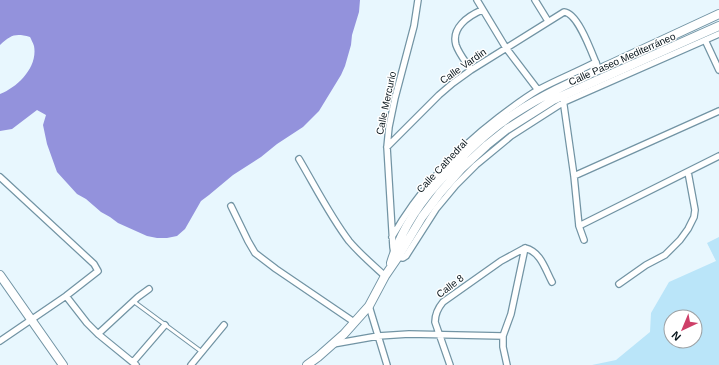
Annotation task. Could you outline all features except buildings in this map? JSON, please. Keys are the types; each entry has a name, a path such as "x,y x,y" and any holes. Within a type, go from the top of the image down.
{"street":[{"name":"Calle Mercurio","path":"396,255 392,237 387,147 389,127 395,98 414,26 418,0"},
{"path":"476,0 506,48 538,90"},
{"path":"535,0 548,21"},
{"path":"471,70 456,45 456,32 463,22 482,10"},
{"name":"Calle Vardin","path":"387,147 439,95 471,70 560,13 568,12 576,21 585,37 597,66"},
{"name":"Calle Paseo Mediterráneo","path":"536,100 597,66 719,14"},
{"name":"Calle Paseo Mediterráneo","path":"534,112 719,26"},
{"path":"396,255 403,258 406,256 436,209 456,185 476,165 511,136 563,99 719,34"},
{"path":"705,40 719,70"},
{"path":"392,237 422,191 462,147 511,108 538,90 597,66"},
{"path":"561,87 574,176 579,226 584,240"},
{"name":"Calle Cathedral","path":"307,365 333,344 369,306 396,255 415,212 448,172 476,144 500,124 536,100"},
{"path":"574,176 719,111"},
{"name":"Calle Cathedral","path":"396,255 440,193 461,169 507,129 534,112"},
{"path":"579,226 719,156"},
{"path":"299,159 349,240 357,250 387,272"},
{"path":"620,284 646,265 665,256 688,229 694,218 694,210 688,172"},
{"path":"0,177 94,264 98,271 66,296 0,341"},
{"path":"231,206 255,252 276,269 354,322"},
{"path":"507,365 503,347 503,336 511,314 525,248 538,256 552,282"},
{"name":"Calle 8","path":"450,365 435,322 435,316 439,306 501,262 525,248"},
{"path":"0,275 63,365"},
{"path":"98,334 133,301 150,289"},
{"path":"66,296 87,323 134,364 164,325"},
{"path":"369,306 387,365"},
{"path":"191,365 224,325"},
{"path":"333,344 378,336 409,334 503,336"}],"lane":[{"path":"133,301 202,352"}],"shaded area":[{"path":"719,237 719,365 592,365 616,360 650,332 651,313 669,282 716,261 707,243"}],"water":[{"path":"0,0 360,0 359,12 345,66 319,111 303,127 233,175 201,201 185,229 177,236 157,238 147,236 118,223 101,212 86,199 77,194 57,172 47,144 43,125 46,115 37,110 12,129 0,131 0,94 7,91 20,81 30,69 33,61 34,46 30,37 21,35 7,39 0,45"}]}
